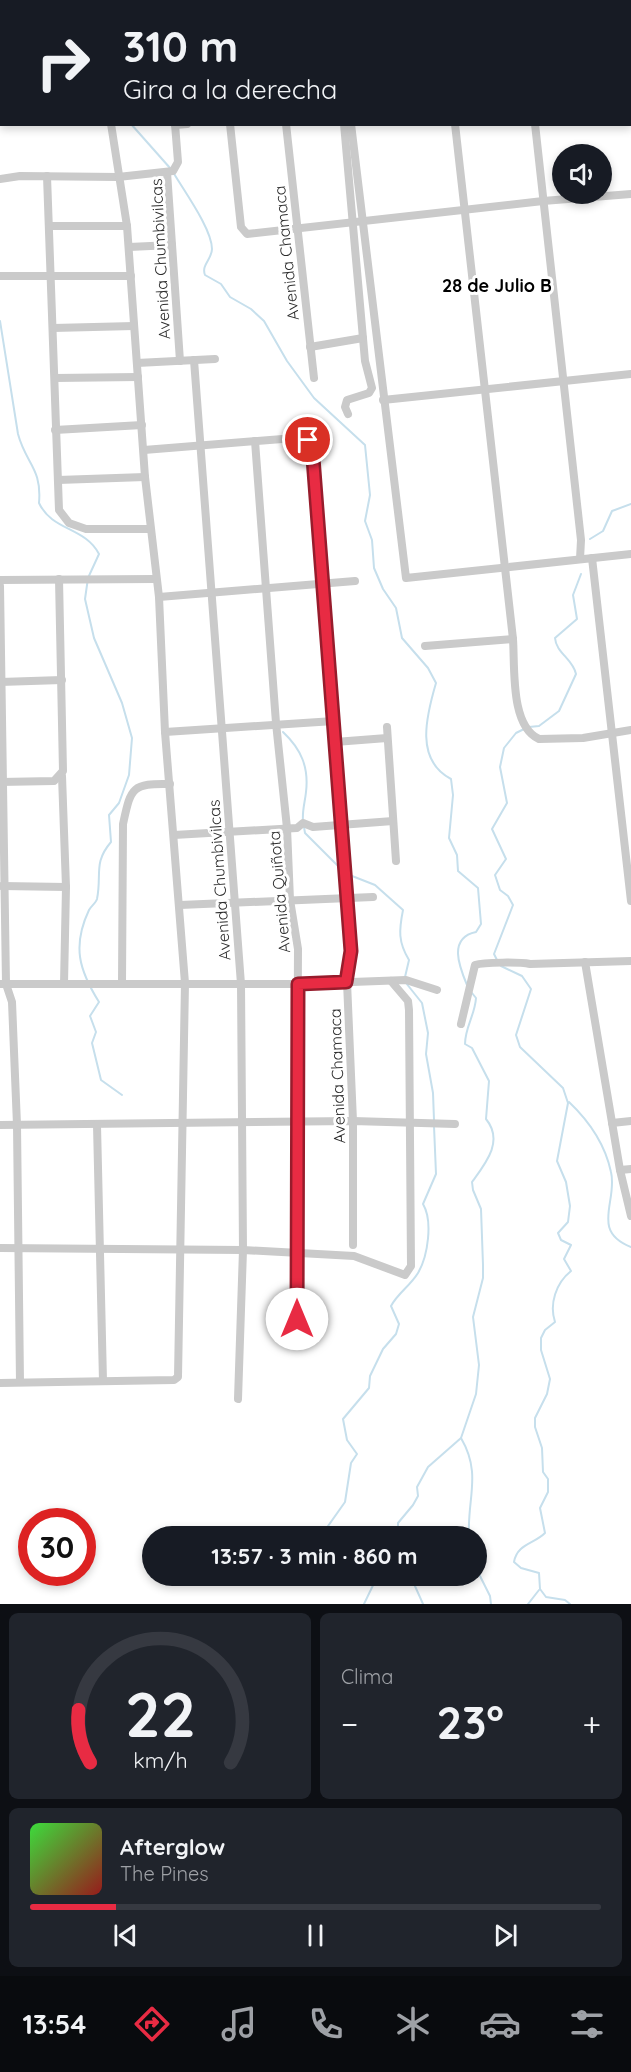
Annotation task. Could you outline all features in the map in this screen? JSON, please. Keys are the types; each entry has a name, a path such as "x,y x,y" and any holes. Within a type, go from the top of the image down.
{"street":[{"path":"0,1383 174,1380 178,1377 185,983 165,732 159,597 155,579 145,477 129,247 111,126"},
{"name":"Avenida Chumbivilcas","path":"175,126 178,162 173,171 167,172 172,275 180,361"},
{"path":"230,126 243,232 297,230 543,201 631,194"},
{"name":"Avenida Chamaca","path":"286,126 314,378"},
{"path":"344,126 365,362 372,388 369,393 347,400 345,406 348,414"},
{"path":"351,126 406,578 631,554"},
{"path":"455,126 483,390 513,639 518,709 525,728 539,739 583,738 631,730"},
{"path":"535,126 581,540 580,559"},
{"path":"0,179 47,176 118,177 167,172"},
{"path":"47,176 59,510 69,523 86,530 150,529"},
{"path":"49,226 127,226"},
{"path":"129,247 172,245"},
{"path":"0,276 131,276"},
{"path":"53,328 134,326"},
{"path":"310,347 363,338"},
{"path":"137,363 215,359"},
{"name":"Avenida Chumbivilcas","path":"194,360 241,984 243,1251 238,1399"},
{"path":"383,400 631,374"},
{"path":"55,378 138,377"},
{"path":"55,430 142,425"},
{"name":"Avenida Chamaca","path":"255,441 295,438 308,440 312,445 351,951 346,982 353,1121 354,1245"},
{"path":"144,450 255,441"},
{"name":"Avenida Quiñota","path":"255,441 276,723 287,828 290,900 298,949 297,1341"},
{"path":"58,480 145,477"},
{"path":"592,558 631,901"},
{"path":"58,579 64,746 62,775 66,887 64,984"},
{"path":"0,580 155,579"},
{"path":"159,597 355,581"},
{"path":"0,586 3,984 12,1002 17,1125 20,1382"},
{"path":"425,646 513,639"},
{"path":"1,682 62,680"},
{"path":"165,732 334,721"},
{"path":"387,726 396,861"},
{"path":"335,742 387,738"},
{"path":"1,782 54,781 62,775"},
{"path":"122,983 123,824 129,799 133,789 143,783 170,784"},
{"path":"174,836 297,828 303,823 313,827 393,821"},
{"path":"2,886 66,887"},
{"path":"180,905 373,897"},
{"path":"462,1024 475,965 484,962 500,964 631,961"},
{"path":"585,962 620,1170 631,1216"},
{"path":"3,984 298,984 406,980 437,990"},
{"path":"0,1248 297,1252 354,1256 405,1275 411,1266 409,1010 408,1001 391,981"},
{"path":"0,1125 242,1125 353,1121 455,1124"},
{"path":"612,1123 631,1121"},
{"path":"97,1125 103,1381"},
{"path":"620,1170 631,1169"}],"waterway":[{"path":"133,126 170,168"},
{"path":"173,172 203,221 211,241 212,253 204,268 205,275 221,284 230,297 251,309 264,321 287,361 314,398 365,445 370,495 365,521 372,540 374,568 383,589 396,608 402,638 428,668 436,683 427,723 428,749 432,761 451,779 453,795 449,838 457,855 458,871 478,888 481,924 476,932 467,935 462,940 458,954 467,985"},
{"path":"0,321 18,434 36,474 39,503 52,519 86,539 99,554 88,578 85,599 94,638 122,703 132,738 129,775 119,803 109,815 111,842 102,856 97,899 84,923 79,946 83,968 99,1002 90,1016 96,1032 92,1043 101,1080 122,1095"},
{"path":"590,539 603,531 612,511 631,504"},
{"path":"529,727 539,726 559,711 576,674 572,664 558,648 555,638 577,619 573,595 581,574"},
{"path":"498,962 494,954 513,905 508,896 500,890 495,875 506,859 492,829 507,803 500,767 504,748 516,733 524,729"},
{"path":"283,732 295,745 305,767 307,783 303,821"},
{"path":"304,827 305,833 343,871"},
{"path":"347,874 375,885 403,910 400,936 409,960 405,977"},
{"path":"501,966 522,976 531,989 516,1035 520,1047 563,1088 568,1103 557,1161 566,1182 570,1206 568,1222 558,1233 561,1240 571,1245 564,1259 571,1271 561,1282 555,1294 553,1301 555,1322 545,1330 541,1338 541,1350 550,1379 547,1394 535,1418 535,1427 542,1448 543,1472 548,1479 548,1492 540,1508 545,1533 522,1548 514,1562 521,1568 539,1573 540,1589 546,1597 565,1600 570,1604"},
{"path":"406,983 422,1003 428,1033 426,1054 433,1093 434,1120"},
{"path":"398,1526 418,1496 417,1487 428,1467 461,1438 476,1394 479,1365 473,1317 483,1278 483,1265 481,1209 472,1182 491,1152 493,1135 486,1119 489,1081 472,1048 465,1044 476,998 472,993"},
{"path":"569,1102 589,1125 605,1152 612,1183 608,1224 612,1233 631,1247"},
{"path":"328,1526 345,1502 351,1463 357,1454 347,1440 343,1419 369,1388 370,1376 383,1349 396,1334 399,1324 391,1306 415,1278 424,1257 428,1238 428,1220 423,1204 436,1174 434,1126"},
{"path":"461,1438 471,1463 469,1526"},
{"path":"364,1604 373,1586"},
{"path":"415,1586 423,1604"},
{"path":"485,1586 491,1604"},
{"path":"528,1604 539,1590"}],"district":[{"name":"28 de Julio B","path":"497,285"}],"route":[{"path":"297,1319 298,984 346,982 351,951 312,445 308,440"}]}
